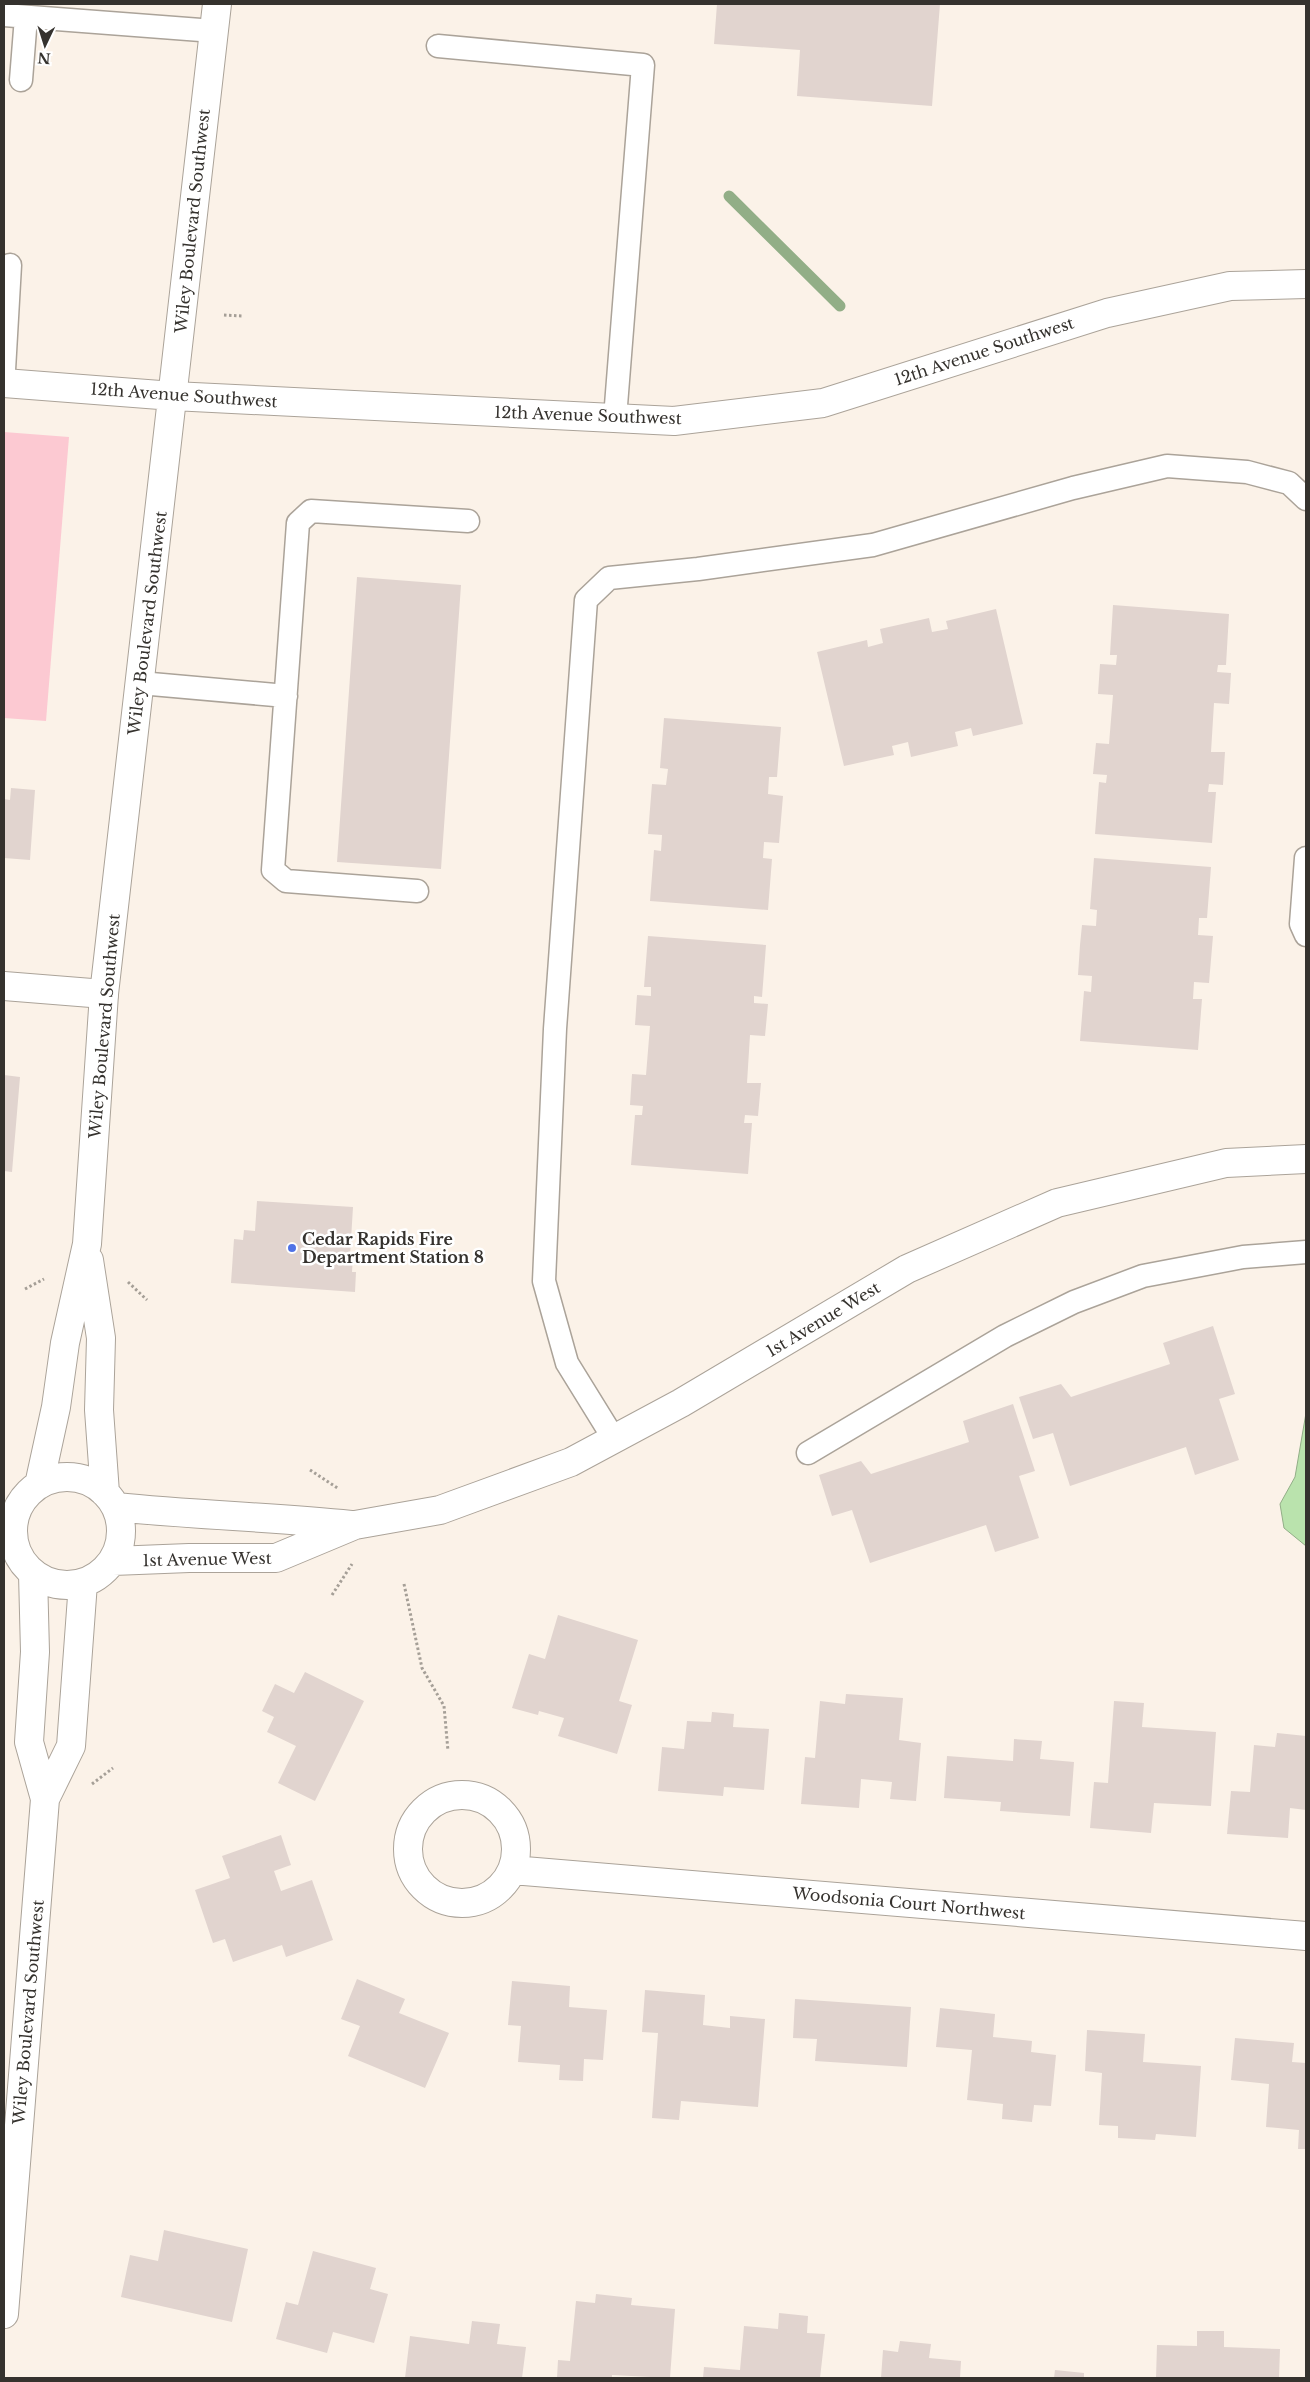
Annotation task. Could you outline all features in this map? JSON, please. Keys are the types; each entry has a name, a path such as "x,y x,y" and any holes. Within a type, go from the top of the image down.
{"street":[{"name":"Wiley Boulevard Southwest","path":"23,1493 56,1407 65,1343 87,1244 104,994 217,4"},
{"name":"12th Avenue Southwest","path":"4,383 173,396 674,421 823,403 1107,312 1230,286 1306,284"},
{"path":"4,986 104,994"},
{"name":"1st Avenue West","path":"113,1561 276,1558 355,1525 440,1510 571,1462 681,1404 907,1269 1057,1204 1226,1163 1306,1159"},
{"name":"Wiley Boulevard Southwest","path":"87,1244 101,1338 99,1410 110,1500"},
{"path":"72,1477 90,1482 110,1500 121,1526 120,1544 113,1561 100,1575 83,1583 65,1585 48,1582 19,1563 13,1528 16,1511 23,1493 55,1478 72,1477"},
{"name":"1st Avenue West","path":"110,1500 191,1515 263,1516 355,1525"},
{"name":"Wiley Boulevard Southwest","path":"19,1563 35,1652 29,1742 46,1799"},
{"name":"Wiley Boulevard Southwest","path":"4,2314 46,1799 71,1746 83,1583"},
{"name":"Woodsonia Court Northwest","path":"512,1870 1306,1936"}],"lane":[{"path":"21,80 15,16 214,31"},
{"path":"438,46 647,65 615,418"},
{"path":"4,370 10,266"},
{"path":"614,1439 567,1363 544,1281 555,1029 586,600 609,578 698,569 873,544 1073,488 1167,466 1247,472 1289,483 1306,499"},
{"path":"417,891 286,881 273,870 298,523 311,511 468,521"},
{"path":"140,683 286,696"},
{"path":"1306,858 1301,924 1306,935"},
{"path":"808,1453 1005,1336 1074,1302 1143,1276 1243,1257 1306,1252"}],"path":[{"path":"224,315 243,316"},
{"path":"404,1584 422,1668 444,1706 448,1751"}],"shaded area":[{"path":"4,432 69,437 46,721 4,718"},
{"path":"1306,1413 1306,1546 1284,1528 1280,1504 1295,1477"}],"building":[{"path":"717,4 940,4 932,106 797,96 800,50 714,44"},
{"path":"357,577 461,585 441,869 337,862"},
{"path":"1113,605 1229,614 1226,665 1218,665 1217,672 1231,673 1229,704 1214,703 1211,752 1225,752 1223,785 1209,784 1208,792 1216,792 1212,843 1095,834 1099,782 1106,783 1107,775 1093,774 1096,743 1109,744 1113,695 1098,694 1100,664 1116,665 1117,655 1110,655"},
{"path":"996,609 1023,724 973,736 971,728 955,732 958,746 911,757 908,742 892,746 894,755 844,766 817,652 867,640 868,647 883,643 880,629 929,618 932,632 948,629 946,621"},
{"path":"664,718 781,727 777,777 769,777 768,794 783,796 779,843 764,842 763,858 772,859 768,910 650,901 654,850 661,851 662,835 648,834 652,784 666,785 668,769 660,768"},
{"path":"11,788 35,790 30,860 4,858 4,799 10,800"},
{"path":"1094,858 1211,867 1207,918 1199,918 1198,935 1213,936 1209,983 1194,982 1193,999 1202,999 1198,1050 1080,1041 1084,991 1091,992 1092,976 1078,975 1080,945 1082,925 1096,926 1097,910 1090,909"},
{"path":"648,936 766,945 762,997 754,996 754,1003 768,1004 765,1036 750,1035 747,1083 761,1083 758,1116 745,1115 744,1123 752,1123 748,1174 631,1165 635,1115 642,1115 643,1106 630,1105 632,1074 646,1075 650,1026 635,1025 637,995 651,996 651,987 644,987"},
{"path":"4,1075 20,1077 12,1172 4,1171"},
{"name":"Cedar Rapids Fire Department Station 8","path":"257,1201 353,1207 350,1256 353,1256 352,1272 356,1272 355,1292 231,1283 234,1239 243,1240 244,1230 255,1231"},
{"path":"1213,1326 1235,1394 1219,1399 1239,1460 1195,1475 1186,1447 1070,1486 1053,1433 1033,1439 1019,1397 1061,1384 1071,1397 1170,1364 1163,1343"},
{"path":"1013,1404 1035,1471 1019,1476 1039,1538 995,1552 986,1525 870,1563 852,1510 832,1516 819,1475 861,1461 871,1474 969,1442 963,1421"},
{"path":"558,1615 638,1640 619,1701 632,1705 617,1754 558,1736 564,1718 539,1711 538,1715 512,1708 529,1654 545,1659"},
{"path":"305,1672 364,1701 315,1801 278,1783 296,1746 267,1732 274,1717 262,1711 275,1684 294,1693"},
{"path":"846,1694 903,1698 899,1740 921,1743 916,1801 890,1799 892,1782 861,1779 859,1808 801,1804 805,1757 815,1758 820,1701 845,1704"},
{"path":"1114,1701 1144,1703 1142,1727 1216,1732 1211,1806 1154,1803 1151,1833 1090,1828 1094,1782 1108,1783"},
{"path":"712,1712 734,1714 733,1727 769,1729 764,1790 724,1787 723,1796 658,1791 662,1747 684,1749 687,1721 711,1722"},
{"path":"1277,1733 1306,1736 1306,1810 1290,1808 1288,1838 1227,1834 1231,1791 1250,1792 1254,1745 1275,1747"},
{"path":"1014,1739 1042,1741 1040,1759 1074,1762 1070,1816 1000,1811 1001,1802 944,1798 947,1756 1013,1761"},
{"path":"281,1835 291,1865 274,1871 281,1891 312,1880 333,1940 286,1957 282,1945 233,1962 225,1939 213,1943 195,1890 230,1878 222,1856"},
{"path":"357,1979 405,1999 399,2013 449,2033 425,2088 348,2056 360,2026 341,2019"},
{"path":"512,1981 570,1986 569,2007 607,2010 603,2060 584,2059 583,2081 559,2080 560,2065 518,2062 521,2026 508,2025"},
{"path":"645,1990 705,1995 703,2025 730,2028 730,2016 765,2019 758,2107 681,2101 679,2120 652,2118 658,2033 642,2032"},
{"path":"795,1999 911,2007 907,2067 815,2061 817,2039 793,2038"},
{"path":"940,2008 995,2014 993,2037 1032,2041 1031,2052 1056,2055 1051,2106 1034,2105 1032,2122 1002,2119 1003,2104 967,2100 972,2050 936,2047"},
{"path":"1087,2030 1145,2034 1143,2062 1201,2066 1196,2137 1156,2134 1155,2140 1118,2138 1118,2126 1099,2125 1102,2073 1085,2071"},
{"path":"1235,2038 1294,2043 1292,2062 1306,2063 1306,2149 1298,2149 1299,2130 1266,2127 1269,2084 1231,2080"},
{"path":"164,2230 248,2249 232,2322 121,2297 130,2255 158,2261"},
{"path":"313,2251 376,2268 370,2289 388,2294 374,2343 333,2332 327,2353 276,2339 286,2302 298,2305"},
{"path":"596,2294 632,2298 631,2305 675,2309 670,2378 612,2375 612,2378 557,2378 558,2360 570,2361 576,2301 595,2303"},
{"path":"779,2313 808,2316 807,2333 825,2334 820,2378 703,2378 704,2367 740,2370 744,2326 778,2329"},
{"path":"472,2321 500,2324 497,2344 526,2347 522,2378 405,2378 410,2336 469,2344"},
{"path":"1197,2331 1224,2331 1224,2347 1280,2349 1279,2378 1156,2378 1157,2345 1197,2346"},
{"path":"900,2341 931,2344 929,2358 961,2361 960,2378 881,2378 883,2350 898,2352"},
{"path":"1055,2370 1084,2373 1084,2378 1054,2378"}],"waterway":[{"path":"729,196 840,306"}],"place":[{"name":"Cedar Rapids Fire Department Station 8","path":"292,1248"}]}
